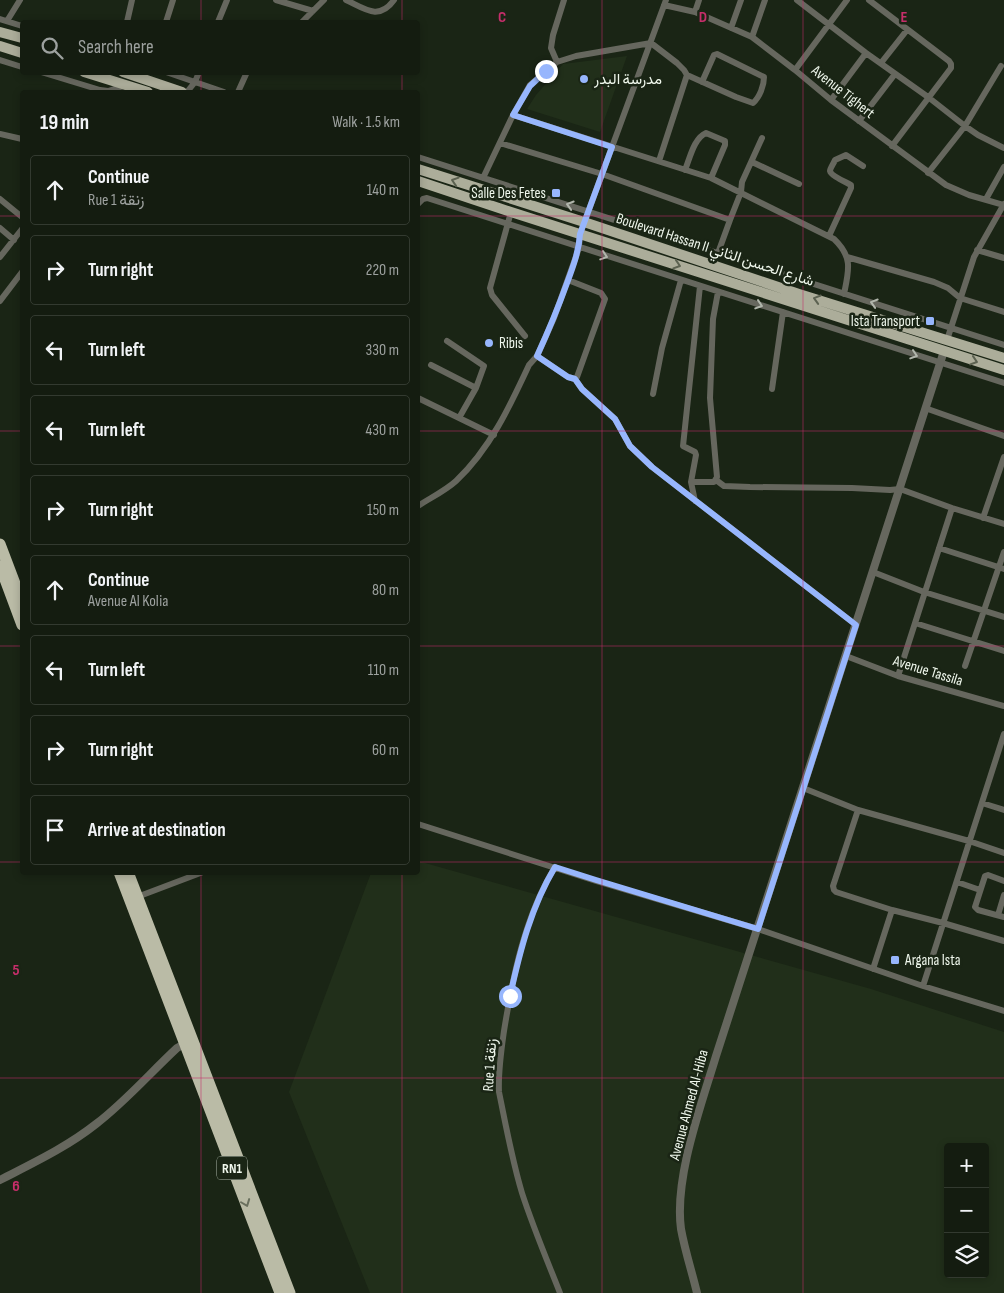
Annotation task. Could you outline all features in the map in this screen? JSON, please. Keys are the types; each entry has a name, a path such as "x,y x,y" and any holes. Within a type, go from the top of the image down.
{"highway":[{"path":"0,544 20,597"},
{"path":"0,566 20,620"},
{"name":"RN1","path":"120,875 290,1293"},
{"name":"RN1","path":"129,875 280,1293"}],"main road":[{"path":"0,32 20,37"},
{"path":"0,46 20,52"},
{"path":"93,75 141,90"},
{"path":"149,77 178,90"},
{"name":"Boulevard Hassan II شارع الحسن الثاني","path":"420,170 799,294 1004,358"},
{"name":"Boulevard Hassan II شارع الحسن الثاني","path":"420,182 1004,370"},
{"path":"944,351 948,340"}],"street":[{"path":"20,0 3,20 20,25"},
{"path":"127,20 132,0"},
{"path":"167,20 173,0"},
{"path":"219,20 227,0"},
{"path":"276,0 313,11"},
{"path":"304,20 324,0"},
{"path":"346,0 371,11 378,12 388,8 394,0"},
{"path":"557,62 551,48 564,0"},
{"path":"695,12 699,0"},
{"path":"731,28 740,0"},
{"path":"752,37 765,0"},
{"path":"797,0 965,126 1004,148"},
{"path":"795,70 847,0"},
{"path":"869,0 951,64 951,68 892,146"},
{"path":"420,505 455,482 475,461 494,435 529,365 537,356 568,280 579,248 580,234 584,222 665,2"},
{"name":"Avenue Tighert","path":"665,2 695,12 752,37 831,100 946,185 969,195 1004,204"},
{"path":"881,63 907,30"},
{"path":"483,178 513,115 530,86 557,62 576,56 651,43 677,63 687,75 702,82 753,103 760,93 764,76 717,54 714,55 702,82"},
{"path":"831,100 866,53"},
{"path":"0,60 20,66"},
{"path":"928,173 965,126 1001,66"},
{"path":"859,121 895,74"},
{"path":"51,75 100,90"},
{"path":"175,75 218,90"},
{"path":"189,90 198,75"},
{"path":"239,90 246,75"},
{"path":"659,161 687,75"},
{"path":"111,90 124,85"},
{"path":"513,115 711,178 829,236 842,246 847,256 849,271 844,294"},
{"path":"685,170 700,135 706,133 725,141 711,178"},
{"path":"0,134 20,139"},
{"path":"718,253 741,192 742,182 762,138"},
{"path":"500,143 602,174 730,220"},
{"path":"829,236 851,188 851,185 832,175 830,169 835,160 846,156 862,166"},
{"path":"420,158 1004,345"},
{"path":"752,162 799,184"},
{"path":"986,199 1004,167"},
{"path":"420,202 427,198 1004,384"},
{"path":"0,200 20,215"},
{"path":"948,340 974,257 1004,204"},
{"path":"511,212 490,292 525,336"},
{"path":"0,228 14,240"},
{"path":"0,257 20,232"},
{"path":"978,250 1004,258"},
{"path":"847,256 934,282 948,288 960,298 1004,312"},
{"path":"0,301 20,275"},
{"path":"568,280 601,293 605,299 575,379"},
{"path":"653,394 662,348 681,280"},
{"path":"695,501 691,482 696,455 695,452 682,446 700,286"},
{"path":"716,480 710,398 714,319 718,292"},
{"path":"772,389 783,312"},
{"path":"447,342 484,366 476,388 459,418"},
{"name":"Avenue Ahmed Al-Hiba","path":"697,1293 681,1228 680,1205 693,1132 944,351"},
{"path":"537,356 568,377 575,379 582,389 615,419 630,446 652,467 856,625"},
{"path":"431,364 476,388"},
{"path":"420,399 494,435"},
{"path":"926,408 1004,436"},
{"path":"983,518 1004,457"},
{"path":"691,482 714,482 716,480"},
{"path":"716,480 724,486 900,489 1004,524"},
{"path":"898,676 952,508"},
{"path":"939,548 1002,568"},
{"path":"966,666 984,611 1002,568 1004,552"},
{"path":"873,572 924,592 1004,617"},
{"path":"915,623 1004,651"},
{"name":"Avenue Tassila","path":"846,656 898,676 1004,706"},
{"path":"923,986 969,841 1001,754 1004,734"},
{"path":"803,788 858,810 969,841 1004,853"},
{"path":"982,803 1004,810"},
{"path":"858,810 833,886 836,892 892,910 1004,941"},
{"path":"420,825 758,929 1004,1012"},
{"name":"Rue 1 زنقة","path":"555,867 534,907 521,948 510,996 498,1081 503,1111 528,1212 560,1293"},
{"path":"138,897 194,875"},
{"path":"1004,881 987,875 984,877 975,908 1001,916 1004,895"},
{"path":"957,882 980,890"},
{"path":"873,969 892,910"},
{"path":"0,1180 60,1149 96,1124 177,1048 188,1042"}],"shaded area":[{"name":"مدرسة البدر","path":"627,56 600,132 527,109 536,95 563,64"},
{"path":"420,862 871,989 1004,1032 1004,1293 370,1293 289,1092 370,875 420,875"}],"place":[{"name":"مدرسة البدر","path":"584,79"},
{"name":"Salle Des Fetes","path":"556,193"},
{"name":"Ista Transport","path":"930,321"},
{"name":"Ribis","path":"489,343"},
{"name":"Argana Ista","path":"895,960"}],"route":[{"path":"510,996 529,921 534,907 555,867 758,929 856,625 652,467 630,446 615,419 582,389 575,379 568,377 537,356 568,280 579,248 580,234 612,147 513,115 530,86 546,71"}]}
